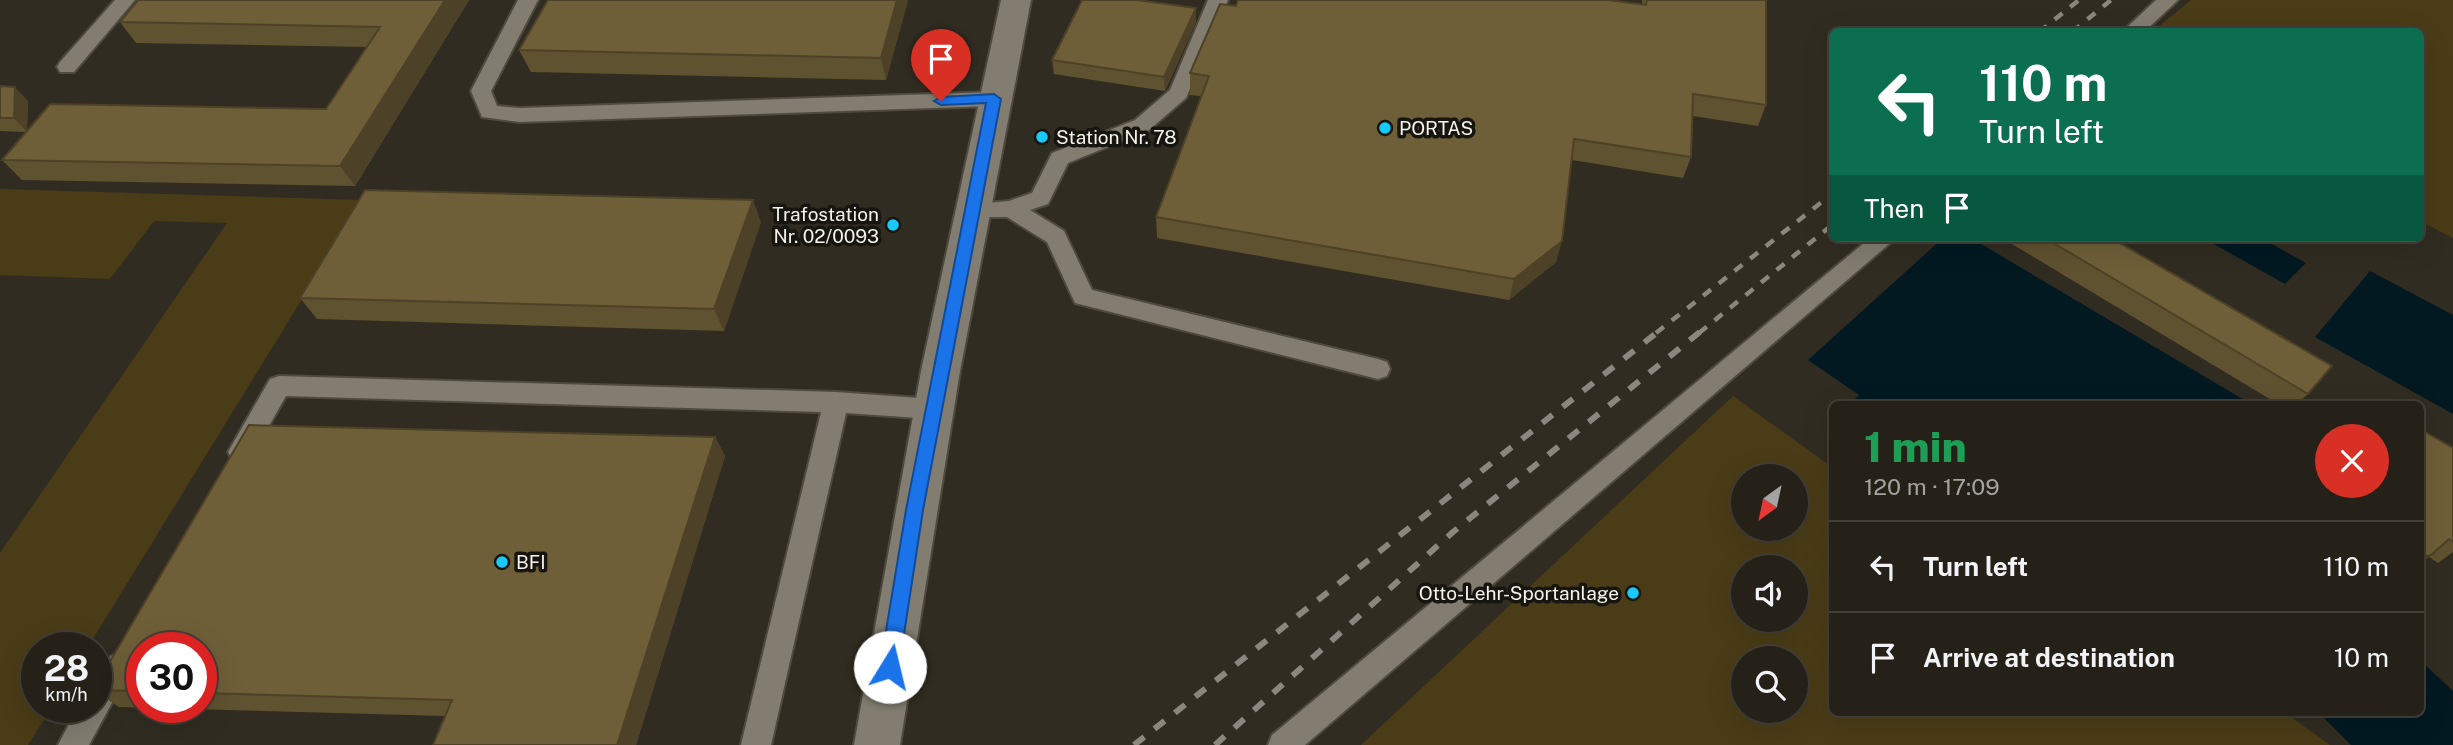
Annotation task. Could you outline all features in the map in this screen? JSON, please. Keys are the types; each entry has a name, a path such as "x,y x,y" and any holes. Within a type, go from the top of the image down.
{"street":[{"path":"877,745 933,409 970,211 1016,0"}],"lane":[{"path":"67,67 125,0"},
{"path":"528,0 481,91 489,113 520,115 994,99"},
{"path":"970,211 1011,209 1040,198 1059,158 1142,125 1179,93 1218,0"},
{"path":"2136,28 2168,0"},
{"path":"1011,209 1056,237 1083,297 1378,369"},
{"path":"1283,745 1880,242"},
{"path":"232,469 279,386 836,402 933,409"},
{"path":"756,745 836,402"},
{"path":"112,676 126,652"},
{"path":"73,745 85,723"}],"shaded area":[{"path":"2191,0 2453,0 2453,238 2424,223 2424,28 2157,28"},
{"path":"0,189 363,200 97,632 21,632 21,723 42,723 28,745 0,745 0,553 227,223 154,221 110,279 0,275"},
{"name":"Otto-Lehr-Sportanlage","path":"1733,396 1829,465 1829,716 2290,716 2330,745 1361,745"}],"water":[{"path":"1939,242 1978,242 2246,401 1853,401 1859,395 1808,360"},
{"path":"2210,242 2268,242 2306,263 2285,284"},
{"path":"2370,271 2453,315 2453,414 2315,337"},
{"path":"2424,664 2453,691 2453,745 2351,745 2322,716 2424,716"}],"building":[{"path":"138,0 445,0 340,166 2,160 50,104 326,109 380,27 120,22"},
{"path":"548,0 897,0 881,58 519,50"},
{"path":"1082,0 1137,0 1196,8 1164,77 1052,60"},
{"name":"PORTAS","path":"1238,0 1608,0 1646,5 1647,0 1766,0 1766,105 1693,94 1691,157 1574,139 1562,241 1514,279 1156,217 1209,76 1190,73 1220,4 1236,6"},
{"path":"0,86 15,87 14,118 0,118"},
{"path":"365,190 753,200 714,309 300,298"},
{"path":"2052,242 2118,242 2332,366 2308,394"},
{"path":"249,425 715,437 617,745 433,745 452,700 217,693 217,632 127,632"},
{"path":"2424,431 2453,448 2453,542 2449,539 2431,555 2424,557"},
{"path":"126,634 126,691 112,690 112,658"}],"railway":[{"path":"2044,28 2079,0"},
{"path":"2077,28 2111,0"},
{"path":"1656,333 1829,196"},
{"path":"1699,333 1829,227"},
{"path":"1134,745 1659,331"},
{"path":"1215,745 1453,532 1701,331"}],"place":[{"name":"PORTAS","path":"1385,128"},
{"name":"Station Nr. 78","path":"1042,137"},
{"name":"Trafostation Nr. 02/0093","path":"893,225"},
{"name":"BFI","path":"502,562"},
{"name":"Otto-Lehr-Sportanlage","path":"1633,593"}],"route":[{"path":"890,667 914,510 970,211 994,99 941,101"}]}
